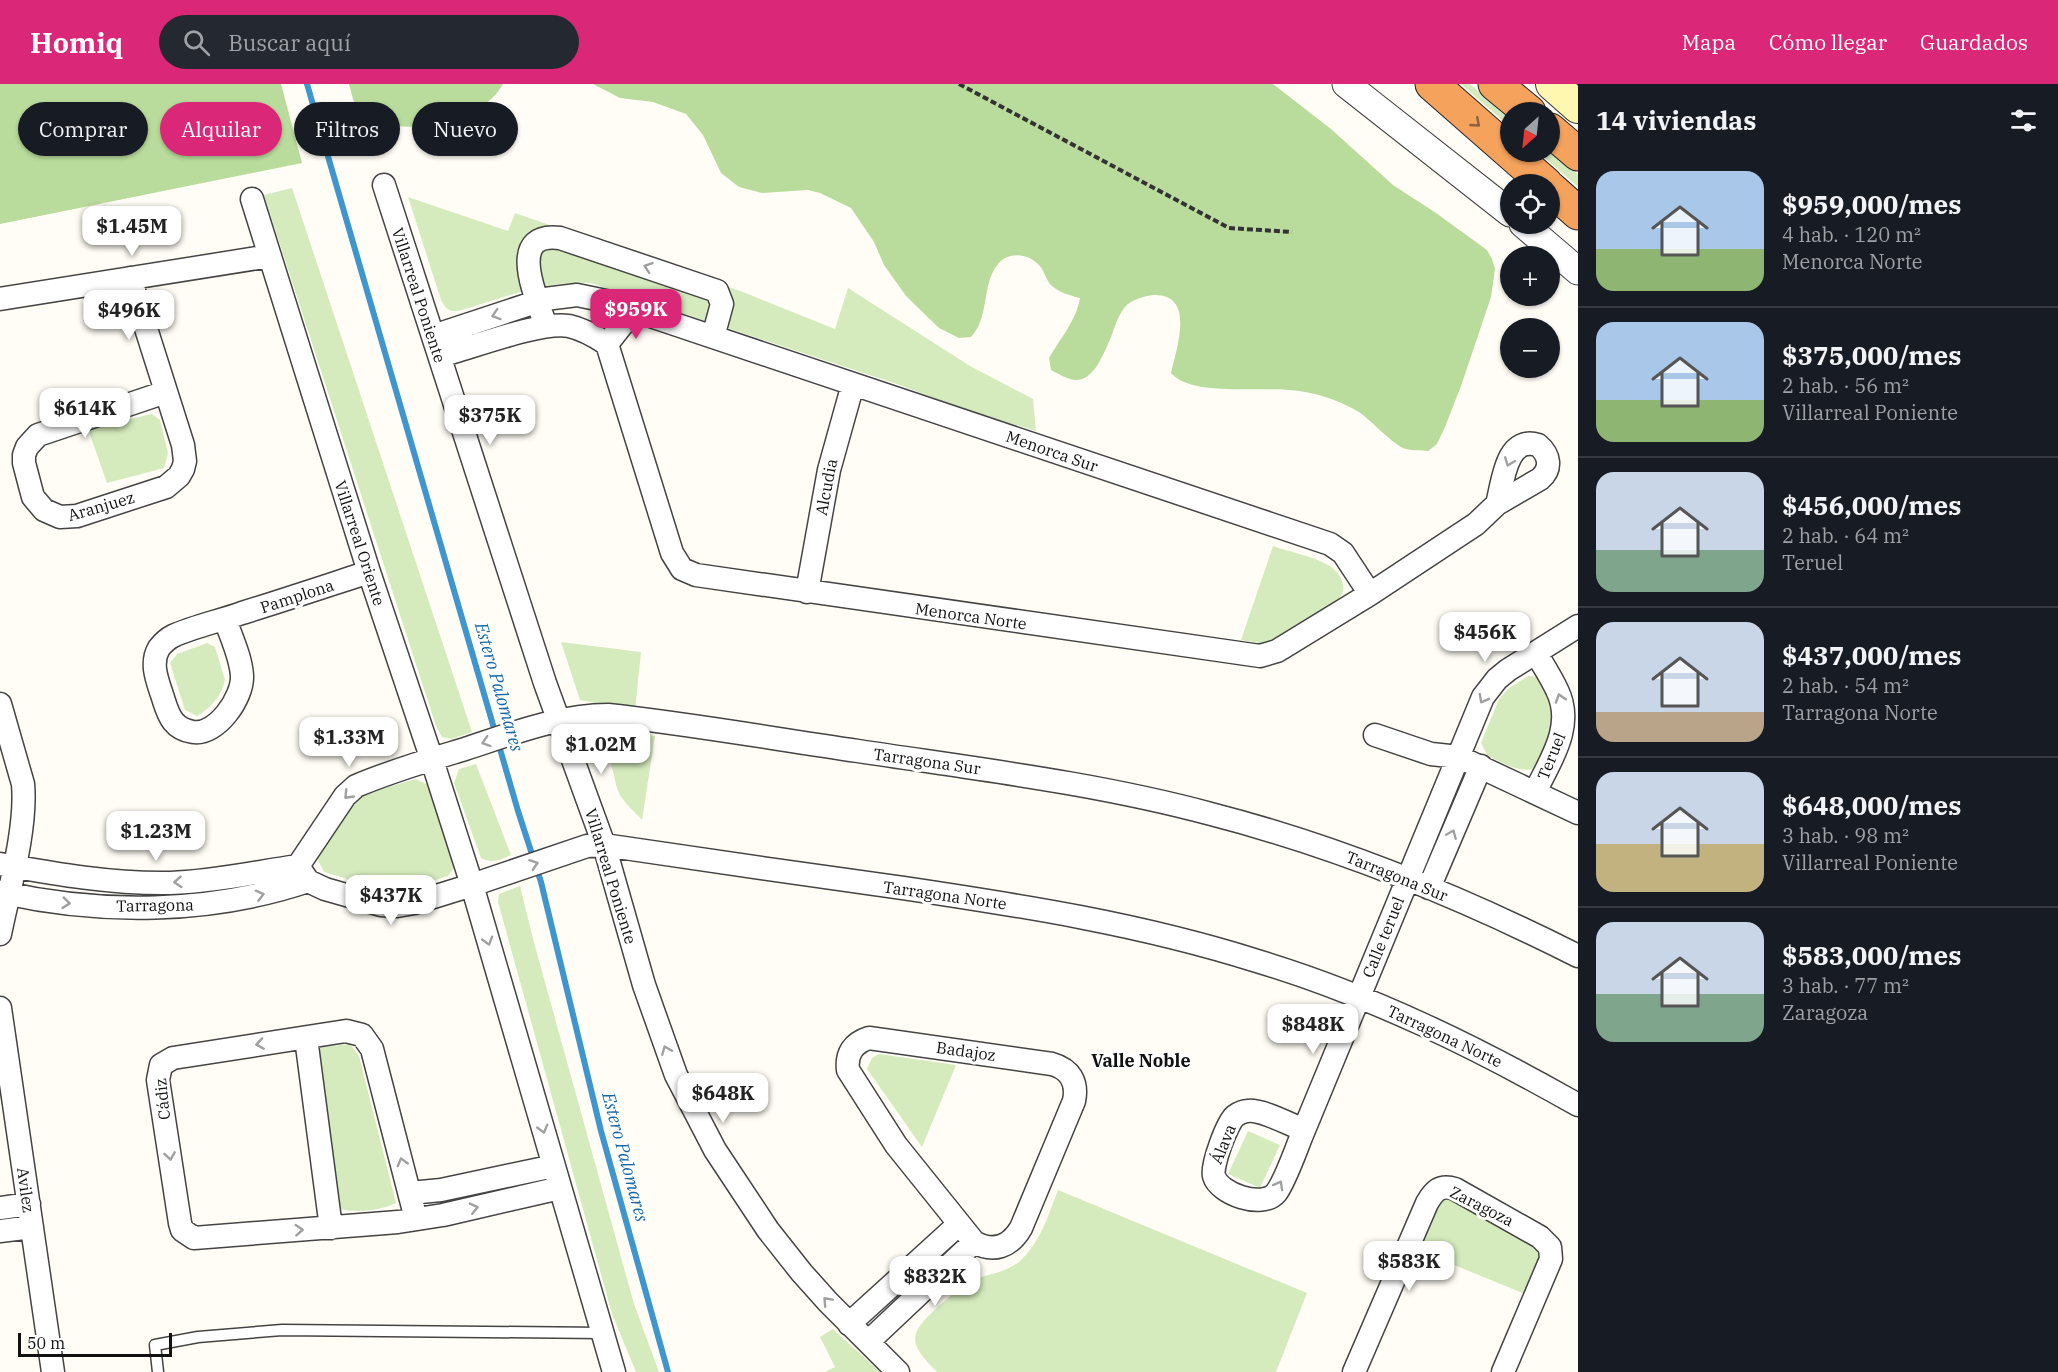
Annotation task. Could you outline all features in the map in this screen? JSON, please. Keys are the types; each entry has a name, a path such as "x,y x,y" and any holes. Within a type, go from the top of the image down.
{"highway":[{"path":"1432,84 1535,174"},
{"path":"1495,84 1517,102"},
{"path":"1560,139 1578,154"},
{"path":"1560,197 1578,213"}],"main road":[{"path":"1552,84 1578,107"}],"street":[{"path":"1346,84 1500,205"},
{"name":"Villarreal Poniente","path":"384,185 541,672 604,845 659,1030 694,1113 737,1186 768,1230 802,1273 898,1372"},
{"name":"Villarreal Oriente","path":"252,199 369,572 472,885 614,1372"},
{"path":"1535,234 1578,271"},
{"path":"546,326 528,267 531,250 536,242 543,238 561,238 717,291 722,304 713,337"},
{"path":"0,299 270,256"},
{"name":"Aranjuez","path":"130,278 166,392 185,453 183,469 166,487 77,516 60,517 38,505 33,497 24,463 27,447 38,435 166,392"},
{"name":"Menorca Sur","path":"436,346 537,301 577,295 599,299 1330,544 1343,553 1370,594"},
{"path":"436,346 546,326 569,326 607,344 633,311"},
{"name":"Menorca Norte","path":"607,344 672,553 677,564 688,573 696,575 1260,656 1277,651 1370,594 1476,524 1497,504"},
{"name":"Alcudia","path":"807,592 829,470 853,384"},
{"name":"Pamplona","path":"225,619 241,668 240,689 219,723 213,728 198,732 182,729 169,717 154,667 158,650 170,638 225,619 369,572"},
{"path":"1406,878 1459,757 1478,707 1488,689 1503,674 1578,626"},
{"name":"Teruel","path":"1535,792 1559,743 1564,720 1558,691 1536,653"},
{"path":"0,710 23,784 24,798 7,865 0,934"},
{"name":"Tarragona Sur","path":"303,873 351,790 363,783 460,750 560,720 591,715 624,717 1019,775 1208,813 1329,849 1406,878 1530,932 1578,956"},
{"name":"Teruel","path":"1375,735 1431,754 1459,757 1578,813"},
{"path":"1429,888 1481,766"},
{"name":"Tarragona Norte","path":"303,873 325,890 397,906 472,885 588,846 604,845 1022,906 1095,919 1150,931 1258,961 1359,996 1471,1047 1578,1105"},
{"name":"Tarragona","path":"7,865 98,880 170,883 303,873"},
{"name":"Tarragona","path":"4,893 96,905 196,906 256,896 303,873"},
{"name":"Calle teruel","path":"1359,996 1406,878"},
{"path":"1304,1130 1359,996"},
{"name":"Avilez","path":"0,1008 53,1372"},
{"name":"Cádiz","path":"416,1219 369,1044 362,1035 346,1031 173,1058 161,1065 158,1080 180,1223 187,1235 194,1238 416,1219 560,1188"},
{"path":"306,1038 331,1228"},
{"name":"Badajoz","path":"876,1038 1052,1064 1067,1070 1072,1077 1076,1092 1074,1101 1017,1236 1011,1242 995,1248 981,1246 974,1242 896,1145 851,1078 848,1070 849,1055 852,1048 863,1040 876,1038"},
{"path":"410,1193 441,1190 554,1166"},
{"name":"Zaragoza","path":"1354,1372 1427,1203 1434,1192 1443,1187 1455,1189 1540,1237 1550,1247 1551,1259 1503,1372"},
{"path":"0,1208 29,1204"},
{"path":"849,1324 959,1224"},
{"path":"0,1231 32,1227"},
{"path":"868,1342 974,1242"}],"lane":[{"path":"158,1372 156,1345 240,1332 405,1330 603,1333"}],"path":[{"path":"959,84 1229,228 1292,232"}],"green space":[{"path":"0,84 281,84 294,133 294,156 300,156 302,163 0,224"},
{"path":"349,84 503,84 487,102 412,102 412,127 400,126 400,102 355,102"},
{"path":"593,84 1273,84 1331,129 1393,185 1487,250 1495,269 1491,297 1445,427 1437,444 1428,451 1401,447 1359,412 1322,396 1285,390 1212,388 1181,381 1171,373 1180,325 1176,304 1168,297 1147,296 1127,304 1097,366 1080,380 1070,379 1051,370 1049,358 1071,322 1080,298 1054,287 1033,260 1015,255 998,264 989,281 977,329 971,337 959,338 939,328 906,296 884,265 874,242 851,208 820,193 808,190 762,193 739,187 721,173 703,135 686,114 653,102 620,98"},
{"path":"1461,84 1470,84 1500,110 1500,118"},
{"path":"1560,160 1578,175 1578,187 1549,162 1560,162"},
{"path":"292,188 472,732 451,739 442,737 436,726 264,195"},
{"path":"408,197 508,231 515,213 743,292 835,329 848,288 970,366 1033,399 1036,431 949,404 897,384 591,283 540,287 458,311 450,310 441,300"},
{"path":"152,414 160,420 168,453 164,468 107,483 88,429"},
{"path":"1273,546 1322,562 1333,568 1342,581 1343,591 1337,600 1266,644 1241,640"},
{"path":"561,642 641,652 635,710 580,700"},
{"path":"207,643 215,647 225,680 215,701 197,716 185,710 170,663 177,654"},
{"path":"1529,676 1537,677 1554,702 1552,736 1534,769 1528,770 1510,766 1487,755 1481,743 1499,699 1509,688"},
{"path":"629,731 655,736 642,820 620,795 608,751 610,740 614,736"},
{"path":"476,764 511,855 496,861 481,858 454,783 459,769"},
{"path":"416,779 430,786 455,866 448,876 398,892 387,891 324,872 317,858 355,802 364,794"},
{"path":"520,886 634,1304 659,1372 636,1372 612,1314 498,902 499,894"},
{"path":"350,1044 359,1056 396,1203 383,1208 353,1211 339,1209 314,1048"},
{"path":"879,1054 956,1065 922,1147 867,1069 872,1058"},
{"path":"1248,1131 1280,1145 1260,1188 1228,1174"},
{"path":"1058,1190 1307,1293 1276,1372 937,1372 916,1345 915,1338 921,1324 967,1282 1007,1269 1019,1262 1038,1238"},
{"path":"1445,1194 1530,1239 1541,1252 1541,1261 1525,1294 1415,1249 1433,1204"},
{"path":"833,1329 880,1372 825,1372 835,1367 820,1337"}],"waterway":[{"name":"Estero Palomares","path":"307,84 518,811 541,882 601,1131 668,1372"}],"district":[{"name":"Valle Noble","path":"1141,1061"}]}
